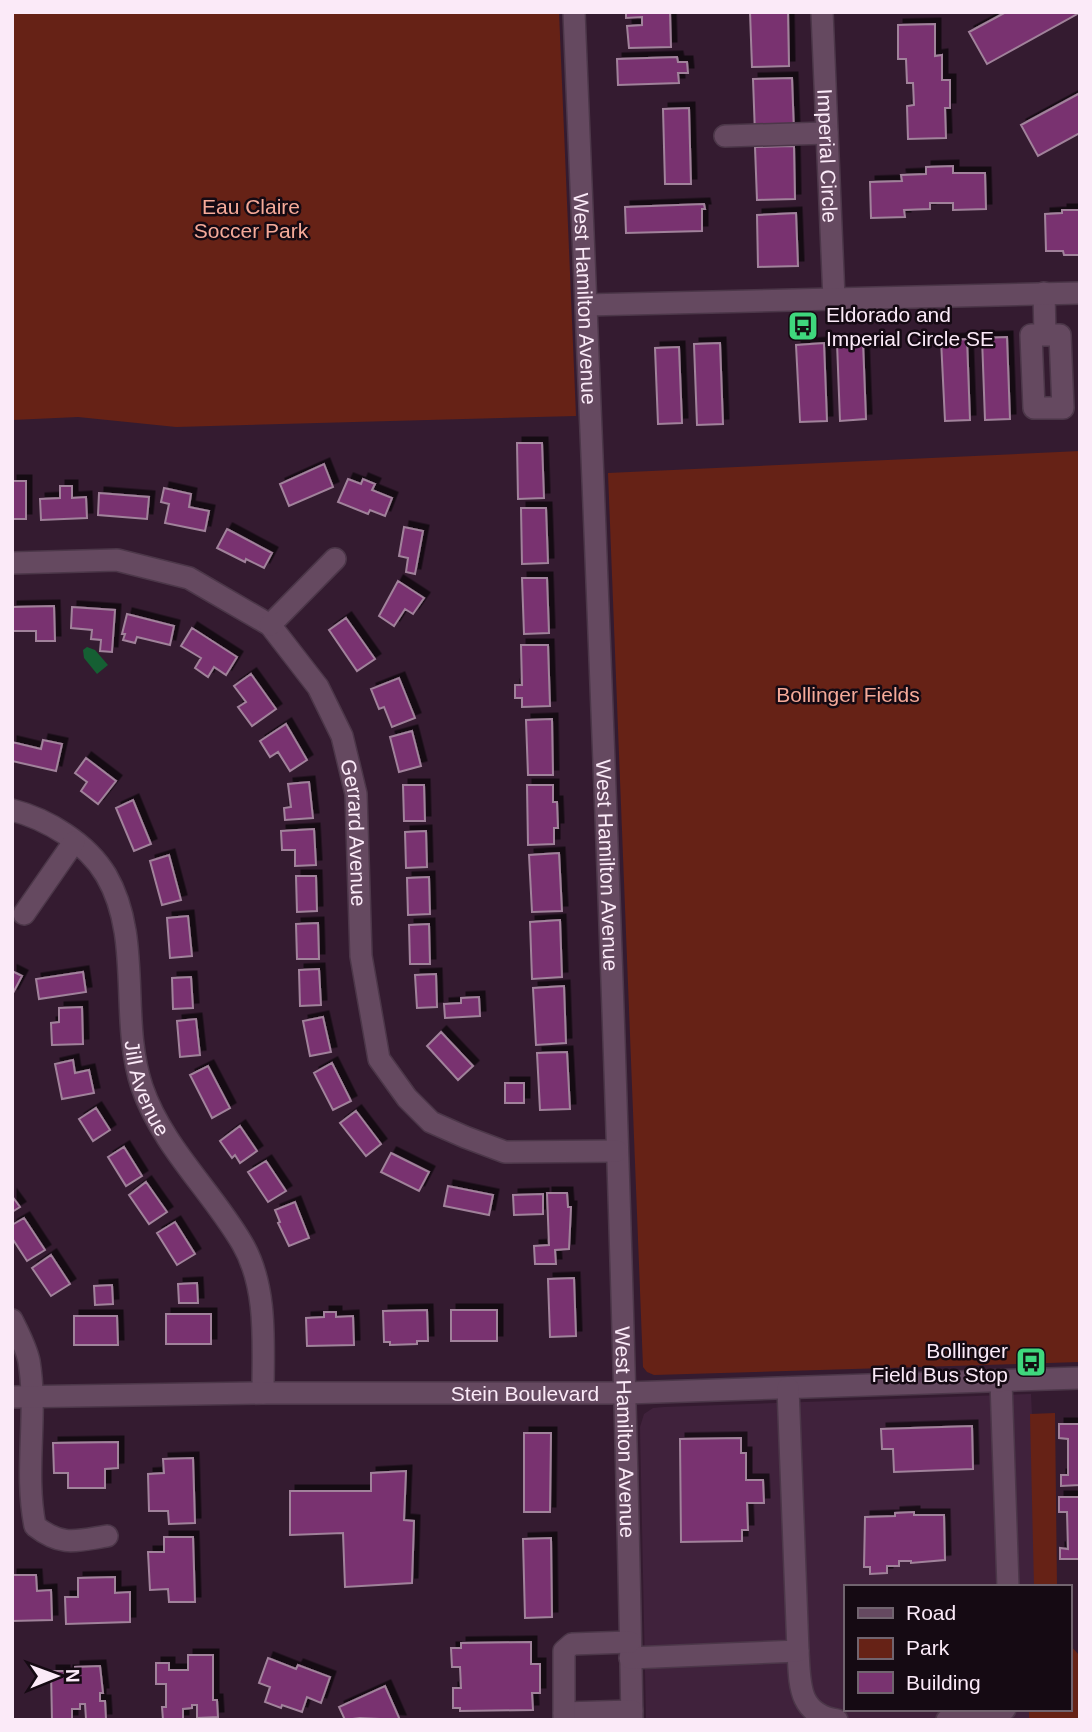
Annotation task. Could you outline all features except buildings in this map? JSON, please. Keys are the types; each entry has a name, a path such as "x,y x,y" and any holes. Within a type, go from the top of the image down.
{"street":[{"name":"West Hamilton Avenue","path":"574,12 617,1151 632,1715"},
{"name":"Imperial Circle","path":"822,12 834,299"},
{"path":"725,136 827,133"},
{"path":"1044,293 1045,335"},
{"path":"586,305 1080,293"},
{"path":"270,625 335,559"},
{"name":"Gerrard Avenue","path":"12,563 117,560 189,578 270,625 318,687 342,736 356,794 361,956 379,1059 407,1098 431,1122 465,1137 505,1152 617,1151"},
{"name":"Jill Avenue","path":"12,810 56,827 74,842 105,873 122,912 128,946 132,1047 142,1088 158,1122 243,1244 258,1286 263,1326 263,1393"},
{"path":"24,914 74,842"},
{"path":"12,1320 29,1358 21,1397 35,1526 50,1538 71,1542 107,1536"},
{"name":"Stein Boulevard","path":"21,1397 263,1393 625,1393 1080,1378"},
{"path":"1001,1381 1009,1585"},
{"path":"788,1388 801,1693 809,1706 819,1714 837,1720"},
{"path":"632,1715 564,1716 564,1651 572,1644 630,1650 798,1651"},
{"path":"947,1720 999,1716"}],"shaded area":[{"path":"87,647 95,650 108,665 97,674 84,658 83,650"},
{"path":"1031,1394 1040,1585 844,1585 844,1711 1045,1711 1046,1720 646,1720 640,1427 644,1414 653,1408"}],"green space":[{"name":"Eau Claire Soccer Park","path":"12,12 559,12 576,416 176,427 78,417 12,420"},
{"name":"Bollinger Fields","path":"1080,451 1080,1362 654,1375 647,1372 643,1367 608,473"},
{"path":"1055,1413 1057,1585 1034,1585 1030,1414"},
{"path":"1071,1646 1080,1656 1080,1720 1029,1720 1029,1711 1071,1711"}],"place":[{"name":"Eldorado and Imperial Circle SE","path":"803,326"},
{"name":"Bollinger Field Bus Stop","path":"1031,1362"}]}
